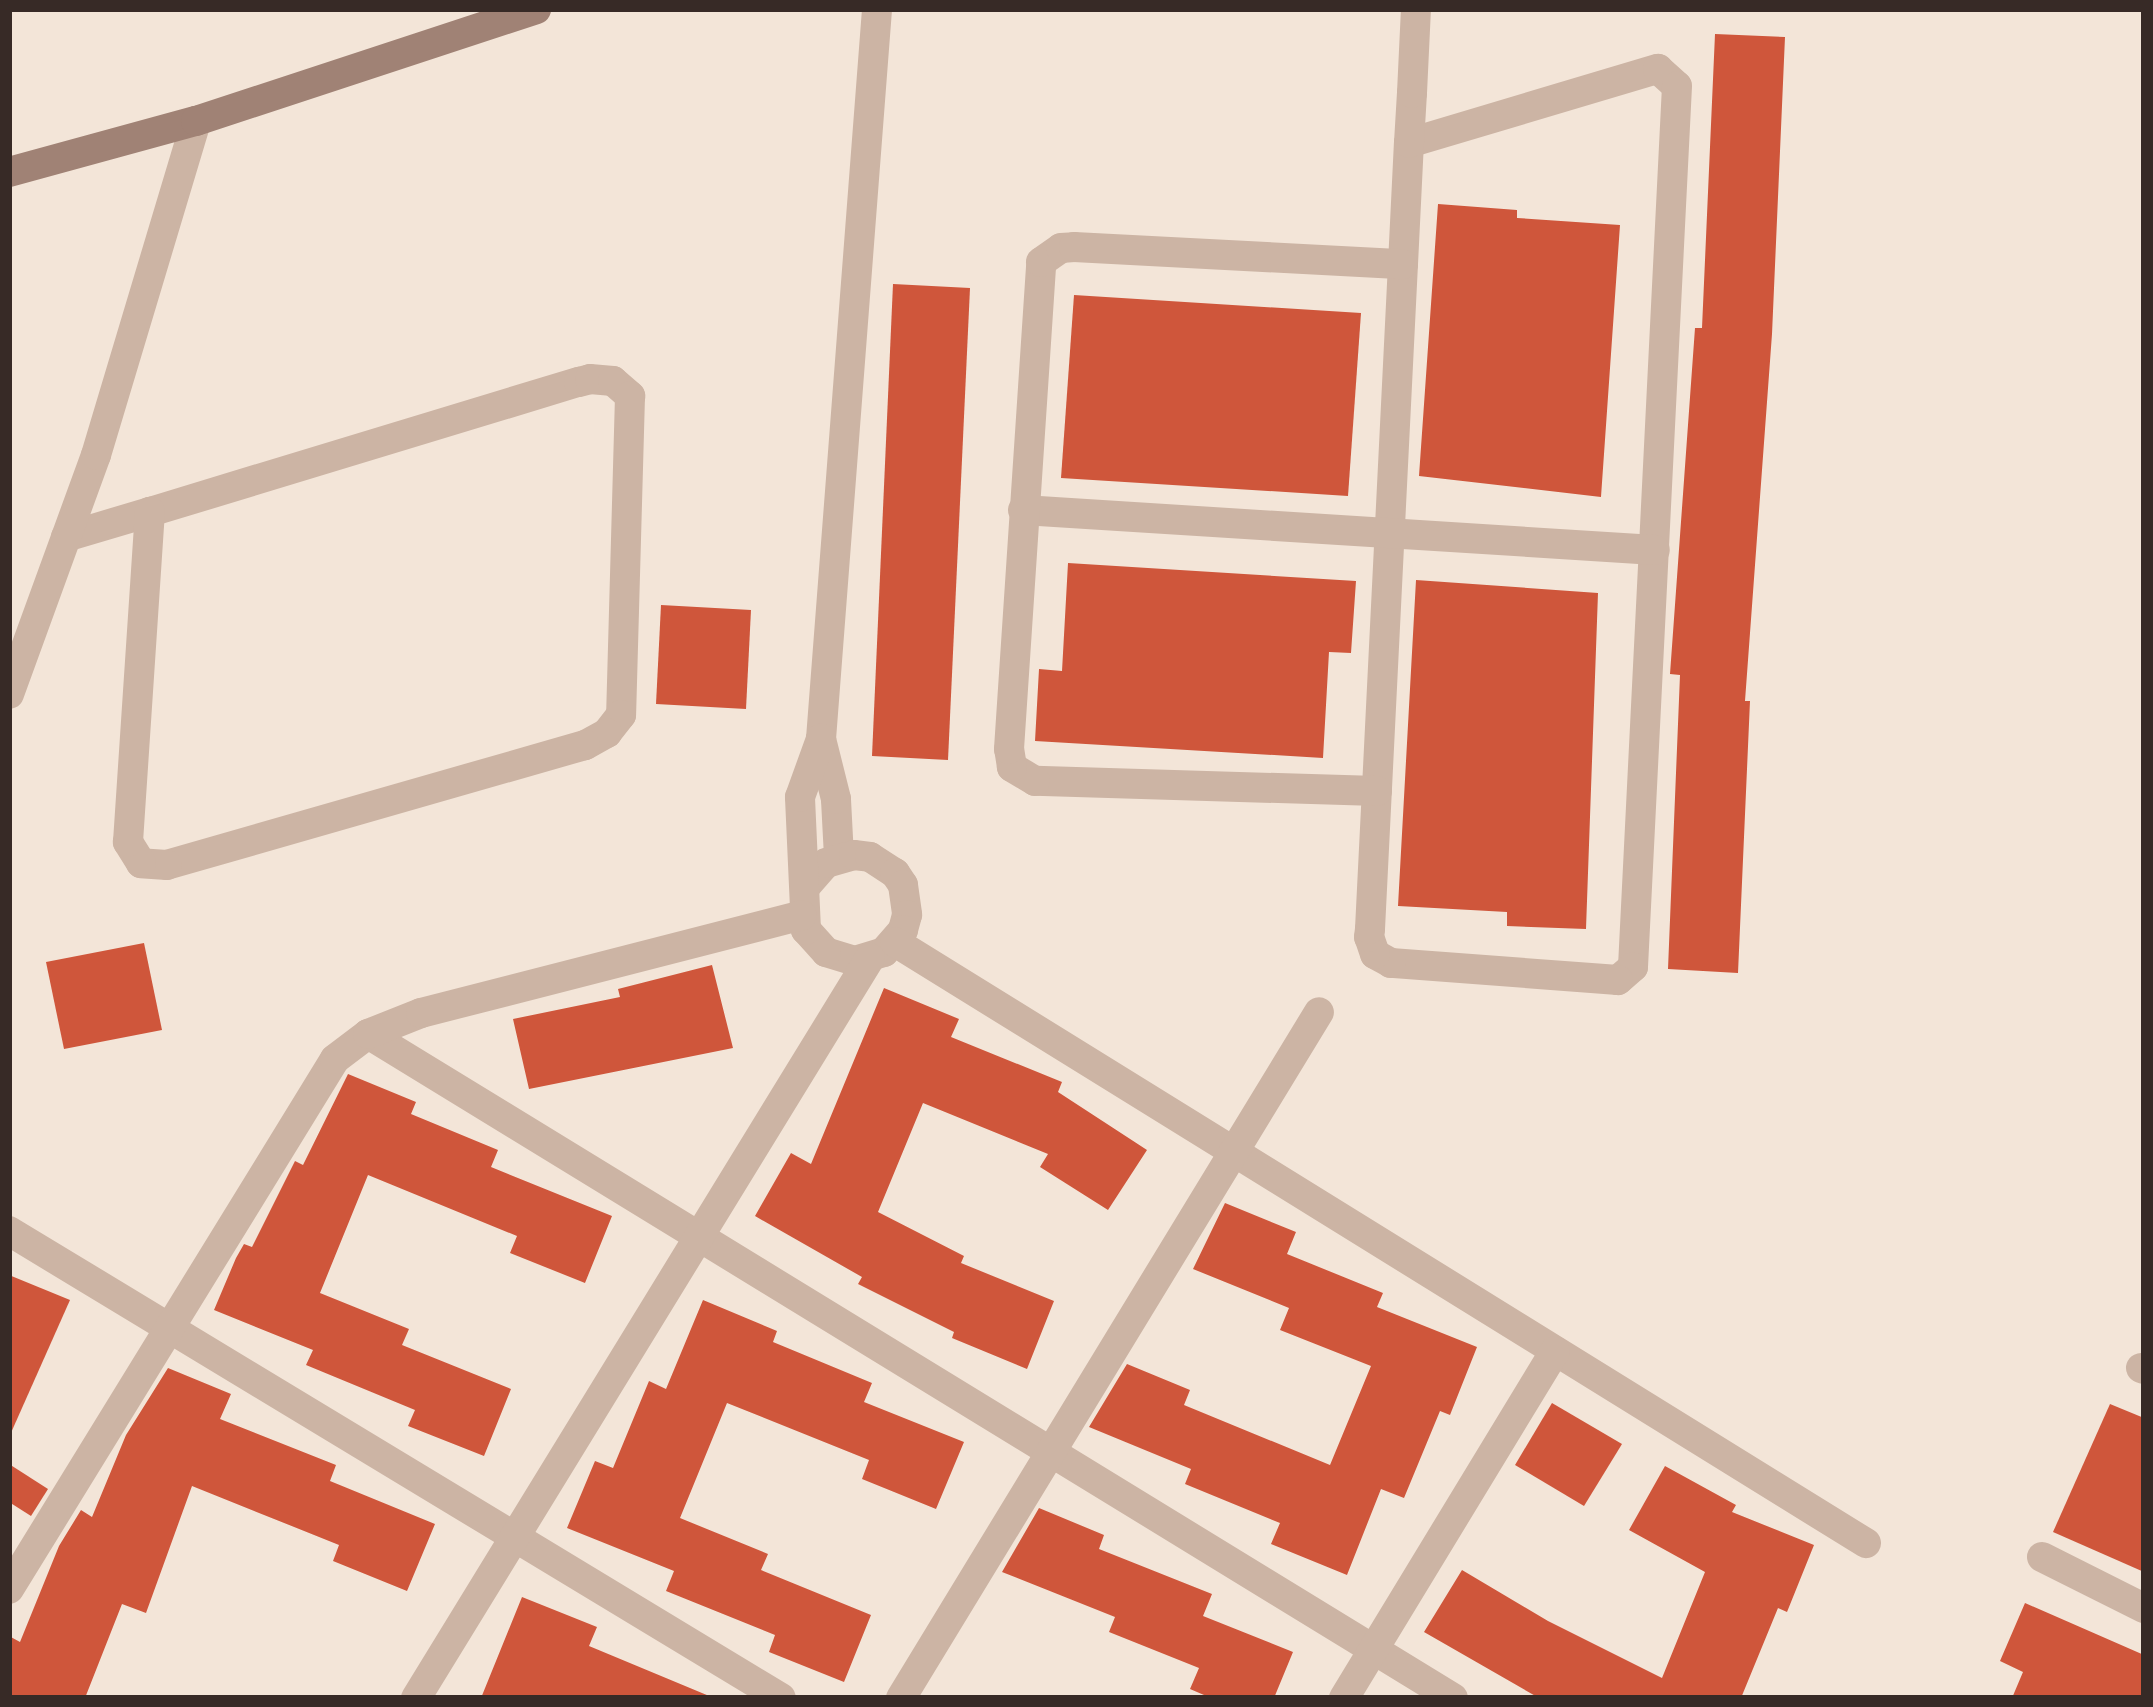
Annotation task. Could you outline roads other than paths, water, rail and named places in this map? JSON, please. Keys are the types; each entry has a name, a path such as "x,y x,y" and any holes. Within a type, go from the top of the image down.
{"main road":[{"path":"9,172 196,121 536,9"}],"street":[{"path":"1409,143 1658,69 1674,79 1679,94 1628,975 1612,980 1382,959 1369,938 1377,791 1409,143 1416,9"},
{"path":"876,10 821,739 800,797 804,900 814,942 826,952 855,961 882,950"},
{"path":"9,694 97,455 196,121"},
{"path":"1377,791 1035,781 1018,774 1009,749 1037,273 1049,254 1074,247 1403,264"},
{"path":"66,537 590,379 614,381 630,396 621,715 607,733 586,745 159,868 141,863 128,842 150,512"},
{"path":"1023,510 1655,550"},
{"path":"821,739 836,799 839,857"},
{"path":"416,1698 698,1235 908,915 895,873 869,857 839,857 814,873 804,900"},
{"path":"9,1589 334,1059 368,1034 421,1013 804,900"},
{"path":"882,950 1234,1152 1866,1544"},
{"path":"901,1698 1319,1012"},
{"path":"368,1034 1453,1698"},
{"path":"9,1231 781,1698"},
{"path":"1344,1698 1370,1648 1556,1351"},
{"path":"2042,1557 2144,1608"}]}
